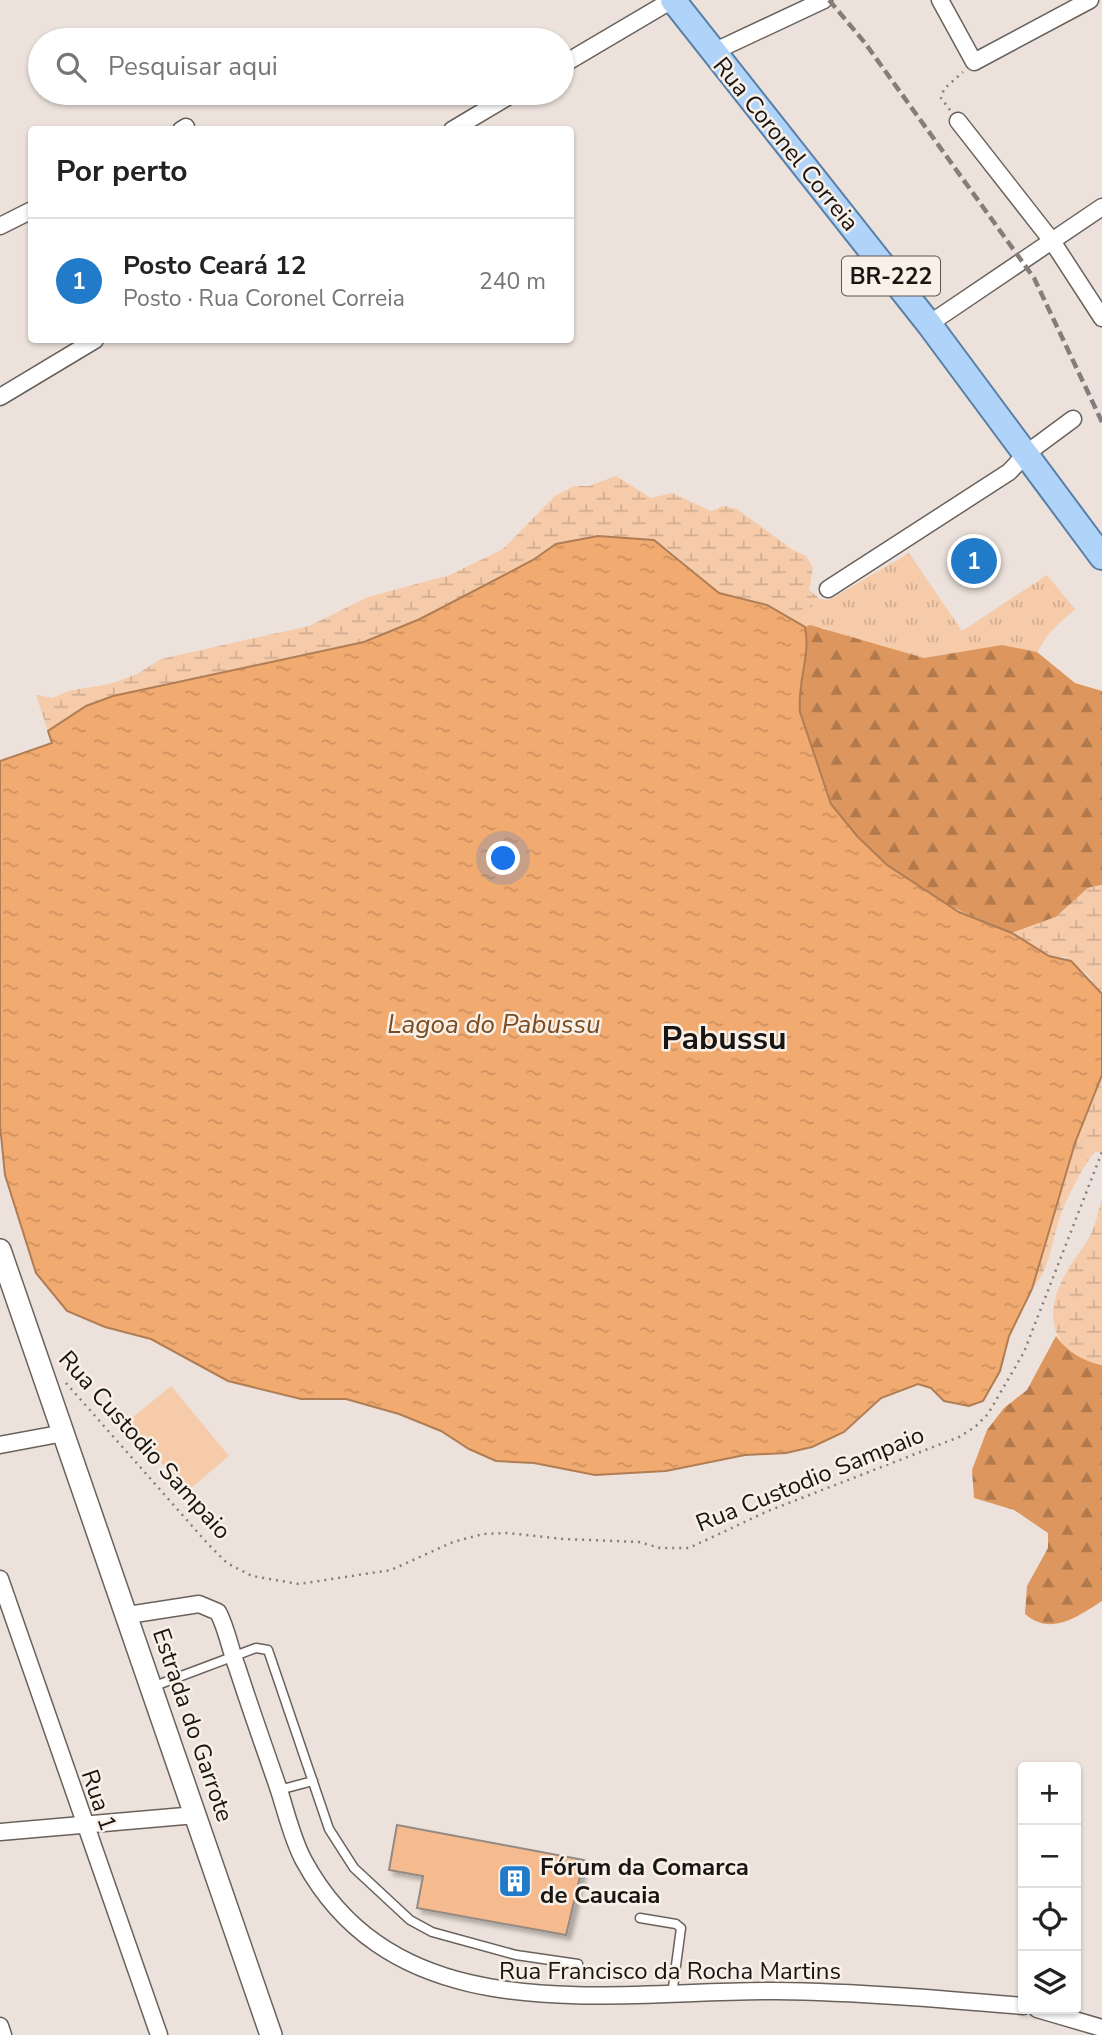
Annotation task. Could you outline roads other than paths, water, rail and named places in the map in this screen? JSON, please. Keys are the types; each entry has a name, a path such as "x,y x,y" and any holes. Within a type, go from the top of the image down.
{"main road":[{"name":"Rua Coronel Correia","path":"672,0 929,324 1102,557"},
{"name":"Estrada do Garrote","path":"0,1250 271,2035"}],"street":[{"path":"574,58 672,0"},
{"path":"713,52 824,0"},
{"path":"940,0 974,62 1090,0"},
{"path":"459,126 494,105"},
{"path":"958,121 1052,241 1102,318"},
{"path":"929,324 1102,207"},
{"path":"0,226 28,216"},
{"path":"0,397 90,343"},
{"path":"828,589 1009,472 1027,453 1073,419"},
{"path":"0,1445 64,1433"},
{"name":"Rua 1","path":"0,1579 159,2035"},
{"name":"Rua Francisco da Rocha Martins","path":"128,1615 200,1604 210,1606 223,1622 304,1861 347,1921 383,1951 421,1973 463,1988 495,1995 578,1998 838,1993 1018,2006"},
{"path":"0,1832 196,1815"},
{"path":"1054,2014 1102,2028"},
{"path":"0,2026 3,2035"}],"lane":[{"path":"152,1687 256,1648 268,1650 329,1829 346,1859 410,1920 432,1932 516,1955 579,1964"},
{"path":"279,1790 313,1781"},
{"path":"640,1918 676,1924 681,1928 673,1995"}],"water":[{"name":"Lagoa do Pabussu","path":"598,536 654,540 719,593 767,605 805,627 806,648 800,712 831,804 857,836 887,865 959,912 1012,933 1049,956 1071,961 1102,994 1102,1075 1075,1143 1032,1289 1009,1336 1000,1371 983,1401 969,1406 944,1401 931,1388 918,1384 881,1398 844,1432 812,1447 786,1453 745,1455 666,1471 595,1475 534,1463 496,1461 469,1449 441,1431 399,1414 346,1399 301,1399 228,1381 151,1339 105,1327 67,1311 36,1273 5,1175 0,1125 0,761 52,743 48,731 86,706 113,696 364,642 420,619 533,560 556,544"}],"railway":[{"path":"829,0 865,43 1034,278 1102,422"}],"place":[{"name":"Posto Ceará 12","path":"974,561"},
{"name":"Fórum da Comarca de Caucaia","path":"515,1881"}],"district":[{"name":"Pabussu","path":"724,1038"}]}
